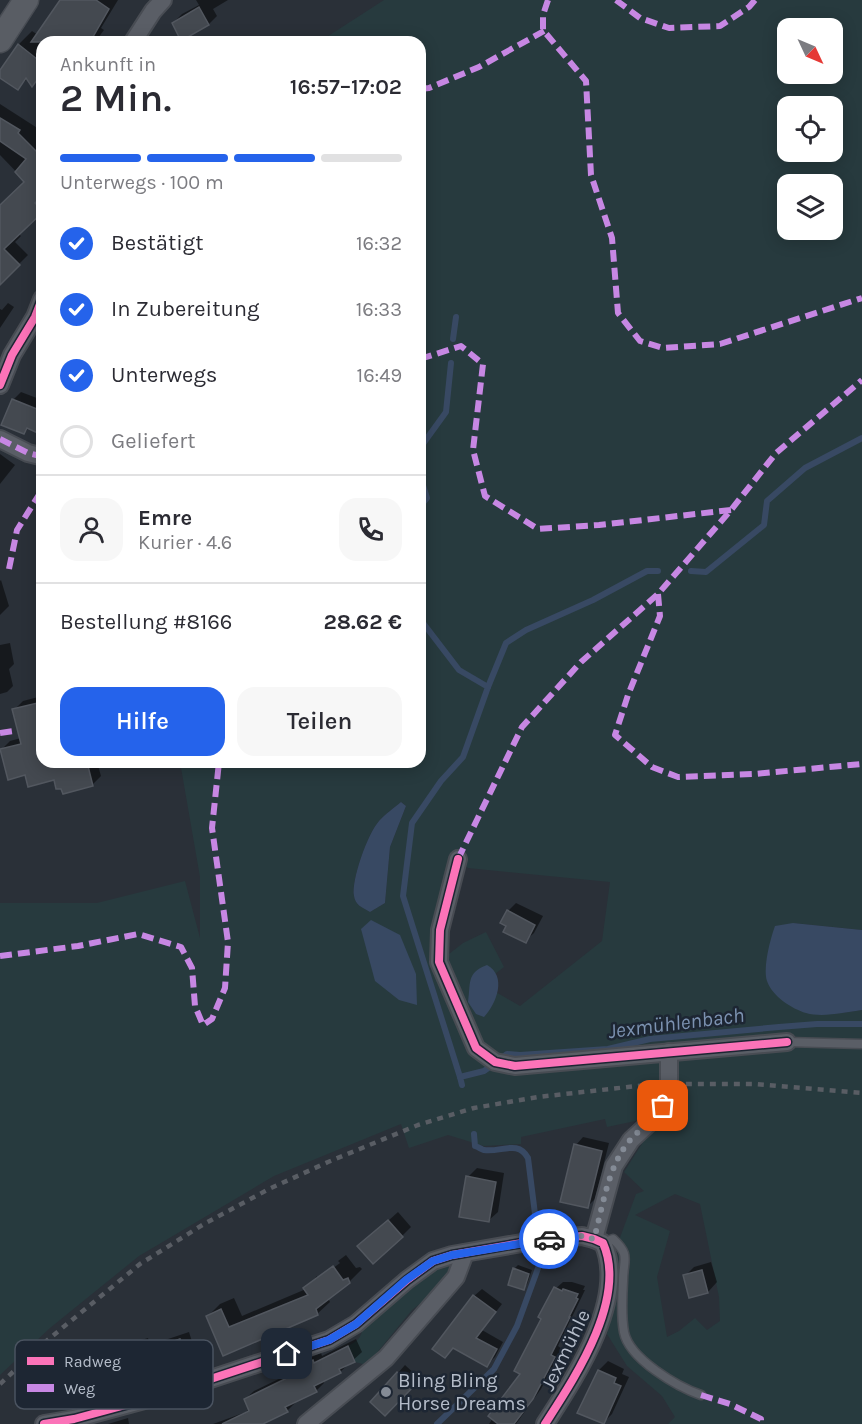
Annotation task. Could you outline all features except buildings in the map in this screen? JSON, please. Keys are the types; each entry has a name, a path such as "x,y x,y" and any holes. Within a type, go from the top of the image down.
{"street":[{"path":"0,40 26,0"},
{"path":"137,36 163,0"},
{"path":"0,385 12,355 36,314"},
{"path":"0,439 28,453 36,454"},
{"path":"458,859 440,930 439,962 476,1048 495,1062 515,1066 787,1042"},
{"name":"Jexmühle","path":"544,1424 575,1378 598,1327 610,1274 609,1260 598,1241 614,1166 631,1140 657,1116 669,1095 669,1052"},
{"path":"213,1378 329,1340 356,1324 406,1280 433,1261 545,1239 582,1236 598,1241"},
{"path":"306,1424 386,1358 456,1277 465,1253"},
{"path":"44,1424 111,1409"}],"lane":[{"path":"787,1042 862,1044"},
{"path":"598,1241 613,1239 623,1249 625,1264 622,1297 623,1322 628,1344 643,1361 662,1375 686,1390 701,1395"}],"green space":[{"path":"384,0 862,0 862,930 793,923 777,995 797,1009 817,1014 862,1010 862,1424 668,1424 675,1417 662,1396 627,1366 607,1334 616,1298 618,1243 636,1194 644,1191 624,1172 650,1131 640,1120 607,1127 605,1119 521,1137 521,1144 484,1146 448,1135 409,1148 401,1124 274,1176 139,1256 37,1340 15,1340 15,1361 0,1375 0,903 97,903 185,881 200,938 200,877 181,768 426,768 426,36 328,36","holes":["401,802 406,806 390,847 385,903 370,912 356,902 354,889 365,846 381,818","459,860 468,868 610,882 602,941 520,1006 482,984 504,967 486,932 463,943 440,961","675,1194 700,1204 719,1297 720,1321 707,1330 695,1318 667,1337 657,1277 670,1231 635,1215"]},
{"path":"450,1264 453,1271 436,1291 412,1310 375,1355 363,1364 355,1362 348,1346 359,1338 363,1326 424,1272"}],"water":[{"path":"401,802 406,806 390,847 385,903 370,912 360,906 355,899 354,889 358,868 365,846 375,827"},
{"path":"371,920 400,935 416,974 417,1005 399,1000 375,981 361,929"},
{"path":"793,923 862,930 862,1010 827,1015 813,1014 789,1005 773,992 766,975 766,961 771,939 775,926"},
{"path":"487,965 497,976 498,990 493,1005 484,1017 476,1014 468,1002 473,975"}],"waterway":[{"path":"453,339 456,317"},
{"path":"426,440 446,412 451,363"},
{"path":"691,571 706,572 764,525 767,501 805,468 862,438"},
{"path":"426,495 426,499"},
{"path":"488,687 506,643 526,630 593,600 647,571 658,571"},
{"path":"426,627 459,670 488,687 463,757 441,781 412,823 403,896 460,1077"},
{"name":"Jexmühlenbach","path":"500,1059 507,1054 608,1049 650,1039 817,1024 862,1024"},
{"name":"Jexmühlenbach","path":"462,1085 460,1077 484,1071 491,1066"},
{"name":"Jexmühlenbach","path":"474,1134 475,1146 482,1149 514,1148 524,1152 528,1158 536,1222"},
{"name":"Jexmühlenbach","path":"437,1424 494,1369 517,1326 541,1260"}],"railway":[{"path":"48,1340 140,1264 204,1224 269,1189 328,1162 418,1125 474,1108 538,1097 655,1084 754,1084 862,1093"},
{"path":"0,1384 15,1370"}],"marked path":[{"path":"548,0 543,15 543,30 586,81 591,175 612,238 618,313 640,341 663,348 720,344 862,298"},
{"path":"616,0 640,18 669,28 720,26 749,7 755,0"},
{"path":"426,88 479,67 544,31"},
{"path":"426,357 461,346 483,364 473,450 485,496 538,529 599,525 731,510"},
{"path":"458,859 522,727 581,662 658,594 731,510 776,453 862,380"},
{"path":"0,439 36,455"},
{"path":"9,569 17,530 36,500"},
{"path":"658,594 660,616 628,695 615,735 652,767 678,777 754,774 862,764"},
{"path":"0,733 14,731"},
{"path":"0,956 78,946 138,934 181,947 192,968 195,1006 203,1025 212,1019 225,988 228,942 212,828 218,768"},
{"path":"701,1395 730,1404 761,1419 761,1424"}],"cycle path":[{"path":"0,385 12,355 36,314"},
{"path":"458,859 440,930 439,962 476,1048 495,1062 515,1066 787,1042"},
{"path":"213,1378 329,1340 356,1324 433,1261 452,1255 545,1239 582,1236 603,1243 609,1265 609,1289 603,1313 583,1362 545,1424"},
{"path":"44,1424 111,1409"}],"way so far":[{"path":"549,1239 582,1236 594,1239 614,1166 631,1140 657,1116 663,1106"}],"place":[{"name":"Bling Bling Horse Dreams","path":"386,1392"}],"route":[{"path":"287,1354 329,1340 356,1324 406,1280 433,1261 452,1255 549,1239"}]}
